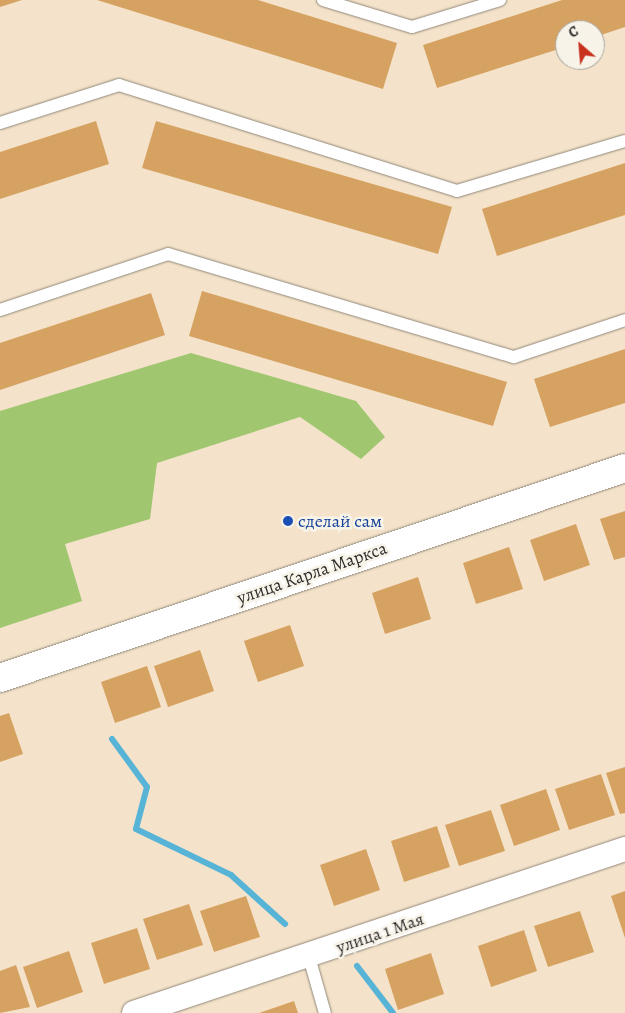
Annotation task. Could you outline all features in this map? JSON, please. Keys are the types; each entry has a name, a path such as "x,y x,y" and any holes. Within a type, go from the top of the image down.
{"street":[{"name":"улица Карла Маркса","path":"0,678 625,468"},
{"name":"улица 1 Мая","path":"134,1013 309,957 625,849"}],"lane":[{"path":"323,0 412,27 500,0"},
{"path":"0,123 119,85 457,191 625,140"},
{"path":"0,310 168,254 514,357 625,320"},
{"path":"309,957 325,1013"}],"green space":[{"path":"191,353 356,401 385,437 361,459 300,417 157,463 150,519 65,544 82,601 0,628 0,411"}],"building":[{"path":"0,0 22,0 0,7"},
{"path":"97,0 258,0 397,43 383,89"},
{"path":"562,0 625,0 625,27 605,34 605,20 555,20 555,50 437,88 423,45"},
{"path":"96,121 109,164 0,199 0,152"},
{"path":"156,121 452,207 438,254 142,168"},
{"path":"625,163 625,215 497,256 482,209"},
{"path":"202,291 507,382 493,426 189,336"},
{"path":"151,293 165,335 0,390 0,343"},
{"path":"625,349 625,403 550,427 534,379"},
{"path":"625,511 625,557 614,560 600,519"},
{"path":"576,524 590,565 544,581 530,540"},
{"path":"509,547 523,589 476,604 463,563"},
{"path":"418,577 431,619 385,634 372,593"},
{"path":"290,625 304,666 258,682 244,641"},
{"path":"200,650 214,691 168,707 154,666"},
{"path":"147,666 161,707 115,723 101,682"},
{"path":"9,713 23,754 0,762 0,716"},
{"path":"625,767 625,813 620,814 606,773"},
{"path":"601,774 615,815 569,830 555,789"},
{"path":"546,789 560,830 514,846 500,805"},
{"path":"491,810 505,851 459,866 445,825"},
{"path":"437,826 450,867 404,882 391,841"},
{"path":"366,849 380,890 334,906 320,865"},
{"path":"625,891 625,938 611,896"},
{"path":"246,896 260,937 214,952 200,911"},
{"path":"189,904 203,945 157,960 143,919"},
{"path":"580,911 594,952 548,967 534,926"},
{"path":"137,928 150,969 104,984 91,943"},
{"path":"524,930 537,971 491,987 478,946"},
{"path":"69,951 83,992 37,1008 23,967"},
{"path":"431,953 444,994 398,1010 385,969"},
{"path":"16,965 30,1007 0,1013 0,971"},
{"path":"294,1001 298,1013 259,1013"}],"waterway":[{"path":"112,739 147,787 136,829 231,875 285,924"},
{"path":"357,966 393,1013"}],"place":[{"name":"сделай сам","path":"288,521"}]}
